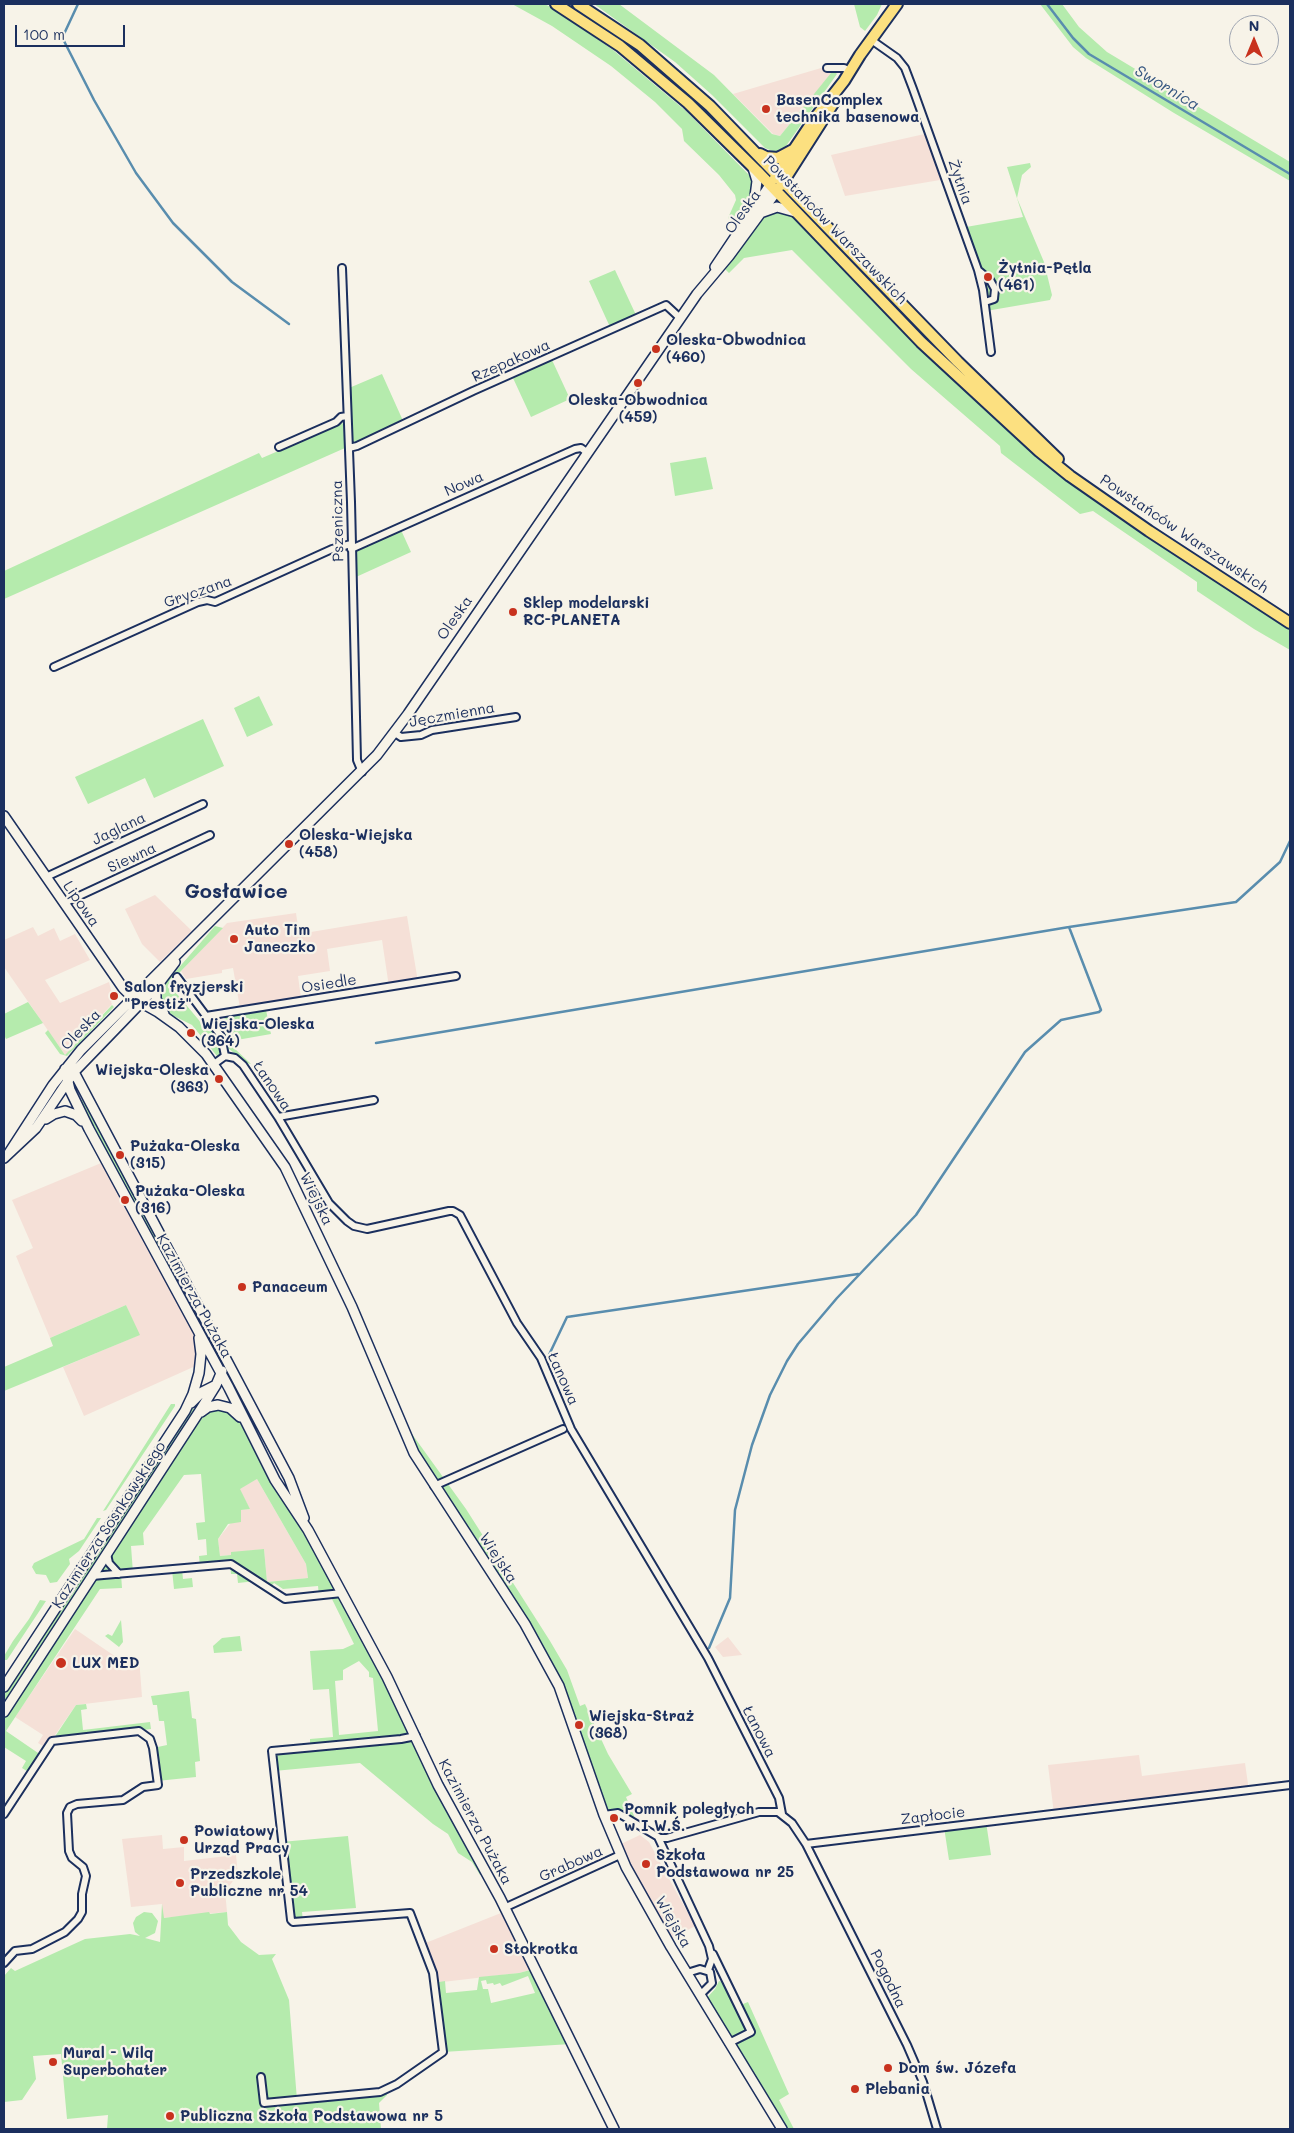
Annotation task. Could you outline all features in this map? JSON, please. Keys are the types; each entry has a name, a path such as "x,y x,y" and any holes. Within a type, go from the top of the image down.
{"main road":[{"name":"Powstańców Warszawskich","path":"556,4 602,33 646,66 693,108 751,165 921,342 964,384 1039,451 1202,567 1290,623"},
{"name":"Powstańców Warszawskich","path":"578,4 626,35 669,69 755,151 945,348 1086,486"},
{"path":"844,81 870,39 897,4"},
{"name":"Oleska","path":"781,178 794,150 814,118 844,81"},
{"name":"Oleska","path":"773,189 820,126 844,81"},
{"path":"755,151 766,158 776,158 787,155 794,150"}],"street":[{"name":"Żytnia","path":"870,39 897,58 905,68 978,270 985,302 991,352"},
{"path":"827,68 844,68 850,71"},
{"path":"751,165 757,180 754,215"},
{"name":"Oleska","path":"6,1155 52,1085 70,1070 190,942 362,772 395,733 680,318 708,280 729,256 754,215 773,189"},
{"path":"754,215 772,207 795,212"},
{"name":"Pszeniczna","path":"342,268 349,448 357,760 362,772"},
{"path":"978,270 990,280 995,289 994,298 985,302"},
{"name":"Rzepakowa","path":"349,448 666,305 680,318"},
{"path":"279,447 336,422 341,416 347,416"},
{"name":"Nowa","path":"351,547 575,448 581,448 588,453"},
{"name":"Gryczana","path":"54,666 198,602 207,600 215,602 332,549 351,547"},
{"name":"Jęczmienna","path":"395,733 400,737 421,735 432,730 516,717"},
{"name":"Jaglana","path":"46,876 203,804"},
{"name":"Lipowa","path":"4,816 123,988 137,1000"},
{"name":"Siewna","path":"64,903 210,835"},
{"name":"Oleska","path":"137,1000 156,987 190,942"},
{"name":"Osiedle","path":"206,1016 456,976"},
{"path":"177,977 221,1036 225,1056 214,1064"},
{"name":"Wiejska","path":"156,987 156,999 167,1018"},
{"name":"Wiejska","path":"137,1000 167,1018 194,1041 214,1064 295,1185 352,1307 414,1451 434,1486 525,1624 548,1664 564,1698 604,1815 620,1855 700,1995 782,2129"},
{"name":"Łanowa","path":"225,1056 235,1058 243,1065 278,1117 329,1203 347,1222 367,1229 449,1211 454,1211 460,1216 520,1327 541,1358 571,1429 708,1658 779,1798 782,1814"},
{"name":"Oleska","path":"6,1155 36,1128 68,1083 70,1070"},
{"name":"Kazimierza Pużaka","path":"70,1070 289,1478 308,1530"},
{"name":"Kazimierza Pużaka","path":"68,1083 89,1129 221,1374 274,1480 308,1530 342,1593 416,1736 452,1813 504,1908 614,2129"},
{"path":"278,1117 374,1100"},
{"path":"36,1128 49,1116 64,1111 76,1115 89,1129"},
{"name":"Kazimierza Sosnkowskiego","path":"4,1687 185,1411 196,1386 199,1373 201,1354 198,1333"},
{"name":"Kazimierza Sosnkowskiego","path":"4,1712 216,1385 223,1363 220,1349"},
{"path":"185,1411 202,1392 216,1385 227,1386 237,1390 247,1401"},
{"path":"194,1420 208,1407 224,1406 235,1412 248,1429"},
{"path":"434,1486 563,1429"},
{"path":"107,1554 109,1563 119,1574"},
{"path":"92,1576 231,1564 285,1600 342,1593"},
{"path":"4,1814 52,1741 139,1730 150,1739 158,1785 142,1787 123,1800 73,1806 67,1812 69,1851 72,1858 84,1868 86,1876 82,1894 82,1912 78,1919 65,1932 32,1949 15,1951 4,1963"},
{"path":"261,2077 264,2103 384,2091 443,2052 433,1973 410,1913 293,1922 291,1920 272,1751 402,1739 416,1736"},
{"name":"Zapłocie","path":"806,1844 1290,1784"},
{"path":"604,1815 618,1813 658,1837 667,1838 759,1812 769,1811 782,1814 792,1822 806,1844"},
{"path":"658,1837 751,2032 729,2043"},
{"name":"Pogodna","path":"806,1844 907,2045 923,2082 937,2129"},
{"name":"Grabowa","path":"504,1908 620,1855"},
{"path":"708,1970 712,1959 709,1946"},
{"path":"687,1973 700,1969 708,1970 713,1979 728,1985"},
{"path":"700,1995 710,1986 713,1979"}],"shaded area":[{"path":"838,63 845,65 837,74 834,71 780,136 773,134 733,94"},
{"path":"929,133 946,179 845,196 831,155"},
{"path":"155,895 192,931 160,962 142,944 125,909"},
{"path":"296,913 299,934 407,916 418,982 389,987 382,940 327,949 330,971 298,976 301,998 240,1008 233,968 222,970 222,973 186,979 181,971 227,923"},
{"path":"33,927 38,936 54,928 60,941 75,934 90,960 45,980 60,1003 109,982 111,990 117,996 111,1002 112,1004 65,1055 4,967 4,940"},
{"path":"106,1161 198,1333 200,1364 84,1416 63,1367 139,1335 126,1305 50,1338 16,1256 33,1248 12,1200"},
{"path":"257,1479 306,1564 308,1578 267,1582 264,1549 220,1556 218,1539 241,1510 250,1509 239,1489"},
{"path":"75,1629 119,1659 139,1657 142,1697 76,1705 46,1748 38,1743 43,1735 15,1717"},
{"path":"728,1637 742,1655 723,1657 715,1647"},
{"path":"1139,1755 1142,1776 1245,1763 1249,1791 1054,1814 1048,1765"},
{"name":"Przedszkole Publiczne nr 54","path":"162,1835 163,1849 184,1847 184,1861 236,1855 238,1875 225,1891 227,1912 163,1918 162,1904 131,1907 122,1839"},
{"path":"640,1835 649,1842 695,1926 673,1938 639,1882 621,1844"},
{"path":"506,1911 534,1969 519,1973 434,1983 423,1944"}],"green space":[{"path":"512,4 544,4 551,7 613,50 686,111 752,178 751,198 736,222 728,218 736,200 735,195 719,175 684,141 682,129 655,102 611,66 552,26"},
{"path":"594,4 619,4 714,75 772,134 780,136 831,73 834,71 837,74 786,146 775,152 765,148 712,95 675,62"},
{"path":"854,4 882,4 877,15 865,31 860,27"},
{"path":"1040,4 1062,4 1079,27 1107,52 1290,162 1290,181 1174,113 1086,58 1073,47"},
{"path":"1030,163 1031,167 1022,175 1017,198 1044,262 1052,295 1050,300 986,311 966,227 1023,217 1007,167"},
{"path":"768,209 795,212 1039,451 1290,623 1290,650 1254,629 1197,591 1197,582 1093,511 1080,514 1001,453 1000,446 911,369 792,250 744,258 729,273 724,268 767,213"},
{"path":"615,270 636,315 610,327 589,281"},
{"path":"552,360 570,399 531,417 513,378"},
{"path":"382,374 404,423 376,436 354,442 351,440 349,388"},
{"path":"343,423 345,448 4,599 4,571 259,453 262,458"},
{"path":"706,457 713,489 675,496 670,463"},
{"path":"401,530 411,552 356,577 356,551"},
{"path":"259,696 273,725 247,737 234,708"},
{"path":"203,719 224,766 154,798 145,778 88,804 75,777"},
{"path":"215,926 223,928 174,979 172,988 208,1031 214,1030 220,1042 220,1056 217,1056 192,1025 170,1014 160,996 162,987"},
{"path":"28,1002 43,1023 6,1039 4,1035 4,1014"},
{"path":"112,1005 114,1007 67,1056 60,1054 45,1033 48,1030 65,1055"},
{"path":"266,1010 271,1034 231,1041 234,1048 251,1064 246,1063 228,1048 223,1020 228,1016"},
{"path":"83,1099 213,1345 209,1347 79,1101"},
{"path":"126,1305 140,1335 4,1391 4,1367 53,1346 50,1338"},
{"path":"171,1404 175,1404 175,1406 106,1510 103,1511"},
{"path":"208,1407 235,1412 308,1530 486,1873 480,1875 472,1862 458,1853 448,1834 433,1824 360,1763 274,1771 272,1751 310,1747 310,1739 333,1737 329,1689 313,1690 310,1651 343,1649 354,1644 330,1595 319,1596 318,1586 283,1589 274,1583 269,1589 256,1581 238,1583 237,1574 231,1574 230,1565 200,1567 199,1556 207,1555 206,1539 198,1540 196,1523 205,1522 201,1474 184,1475 143,1533 144,1545 131,1546 133,1573 121,1574 122,1588 100,1589 6,1731 41,1755 30,1773 22,1768 26,1761 4,1747 4,1712 194,1420","holes":["257,1479 306,1564 308,1578 267,1582 264,1549 231,1552 231,1555 220,1556 218,1539 228,1524 241,1522 241,1510 250,1509 240,1489","359,1661 369,1672 369,1677 373,1678 378,1731 339,1735 335,1681 343,1680 343,1670"]},
{"path":"192,1408 196,1410 4,1705 4,1694"},
{"path":"412,1434 466,1509 567,1670 580,1706 585,1704 608,1754 632,1794 626,1797 635,1818 633,1822 625,1816 604,1815 559,1686 407,1436"},
{"path":"97,1518 101,1518 79,1551 69,1559 70,1564 57,1582 50,1583 46,1575 36,1574 32,1567 34,1563 84,1539"},
{"path":"182,1569 183,1579 192,1578 193,1587 174,1589 172,1570"},
{"path":"40,1600 46,1601 7,1660 4,1660 4,1656 13,1641"},
{"path":"121,1620 123,1642 119,1647 105,1636 108,1634 112,1636"},
{"path":"240,1636 242,1651 214,1653 213,1646 222,1638"},
{"path":"189,1691 192,1718 196,1719 200,1761 195,1762 196,1777 157,1781 153,1748 167,1745 164,1721 159,1721 157,1705 153,1705 151,1696"},
{"path":"86,1704 87,1709 81,1710 83,1730 150,1722 151,1729 52,1741 76,1705"},
{"path":"986,1822 991,1855 949,1860 944,1827"},
{"path":"348,1836 356,1908 302,1912 303,1921 293,1922 281,1842"},
{"path":"162,1904 164,1918 209,1912 210,1914 227,1912 228,1925 241,1942 259,1955 276,1954 272,1959 289,2000 297,2100 387,2090 387,2095 379,2103 381,2129 107,2129 108,2115 67,2119 61,2054 33,2056 36,2079 22,2100 4,2102 4,1976 11,1968 15,1971 85,1939 130,1934 140,1936 135,1932 133,1923 136,1917 144,1912 152,1913 158,1921 155,1933 145,1938 160,1942"},
{"path":"534,1969 571,2044 443,2052 434,1983 445,1981 446,1993 477,1990 479,1977 519,1973","holes":["528,1976 535,1993 491,2003 488,1989 483,1989 481,1981 486,1980 487,1984 493,1983 494,1985 500,1983 502,1986"]},
{"path":"719,1981 724,1982 738,2006 748,2002 789,2094 779,2100 794,2129 782,2129 704,2001 715,1989"}],"waterway":[{"path":"78,4 63,39 94,100 136,173 173,223 232,282 289,324"},
{"name":"Swornica","path":"1047,4 1073,38 1089,54 1290,174"},
{"path":"376,1043 1069,927 1236,902 1280,862 1290,841"},
{"path":"709,1648 730,1598 735,1510 752,1445 770,1395 787,1361 798,1344 837,1298 916,1215 1025,1052 1061,1020 1101,1010 1069,927"},
{"path":"548,1357 567,1317 858,1274"}],"place":[{"name":"BasenComplex technika basenowa","path":"766,109"},
{"name":"Żytnia-Pętla (461)","path":"988,277"},
{"name":"Oleska-Obwodnica (460)","path":"656,349"},
{"name":"Oleska-Obwodnica (459)","path":"638,383"},
{"name":"Sklep modelarski RC-PLANETA","path":"513,612"},
{"name":"Oleska-Wiejska (458)","path":"289,844"},
{"name":"Auto Tim Janeczko","path":"234,939"},
{"name":"Salon fryzjerski \"Prestiż\"","path":"114,996"},
{"name":"Wiejska-Oleska (364)","path":"191,1033"},
{"name":"Wiejska-Oleska (363)","path":"219,1079"},
{"name":"Pużaka-Oleska (315)","path":"120,1155"},
{"name":"Pużaka-Oleska (316)","path":"125,1200"},
{"name":"Panaceum","path":"242,1287"},
{"name":"LUX MED","path":"61,1663"},
{"name":"Wiejska-Straż (368)","path":"579,1725"},
{"name":"Pomnik poległych w I W.Ś.","path":"614,1818"},
{"name":"Powiatowy Urząd Pracy","path":"184,1840"},
{"name":"Szkoła Podstawowa nr 25","path":"646,1864"},
{"name":"Przedszkole Publiczne nr 54","path":"180,1883"},
{"name":"Stokrotka","path":"494,1949"},
{"name":"Mural - Wilq Superbohater","path":"53,2062"},
{"name":"Dom św. Józefa","path":"888,2068"},
{"name":"Plebania","path":"855,2089"},
{"name":"Publiczna Szkoła Podstawowa nr 5","path":"170,2116"}],"district":[{"name":"Gosławice","path":"236,892"}]}
